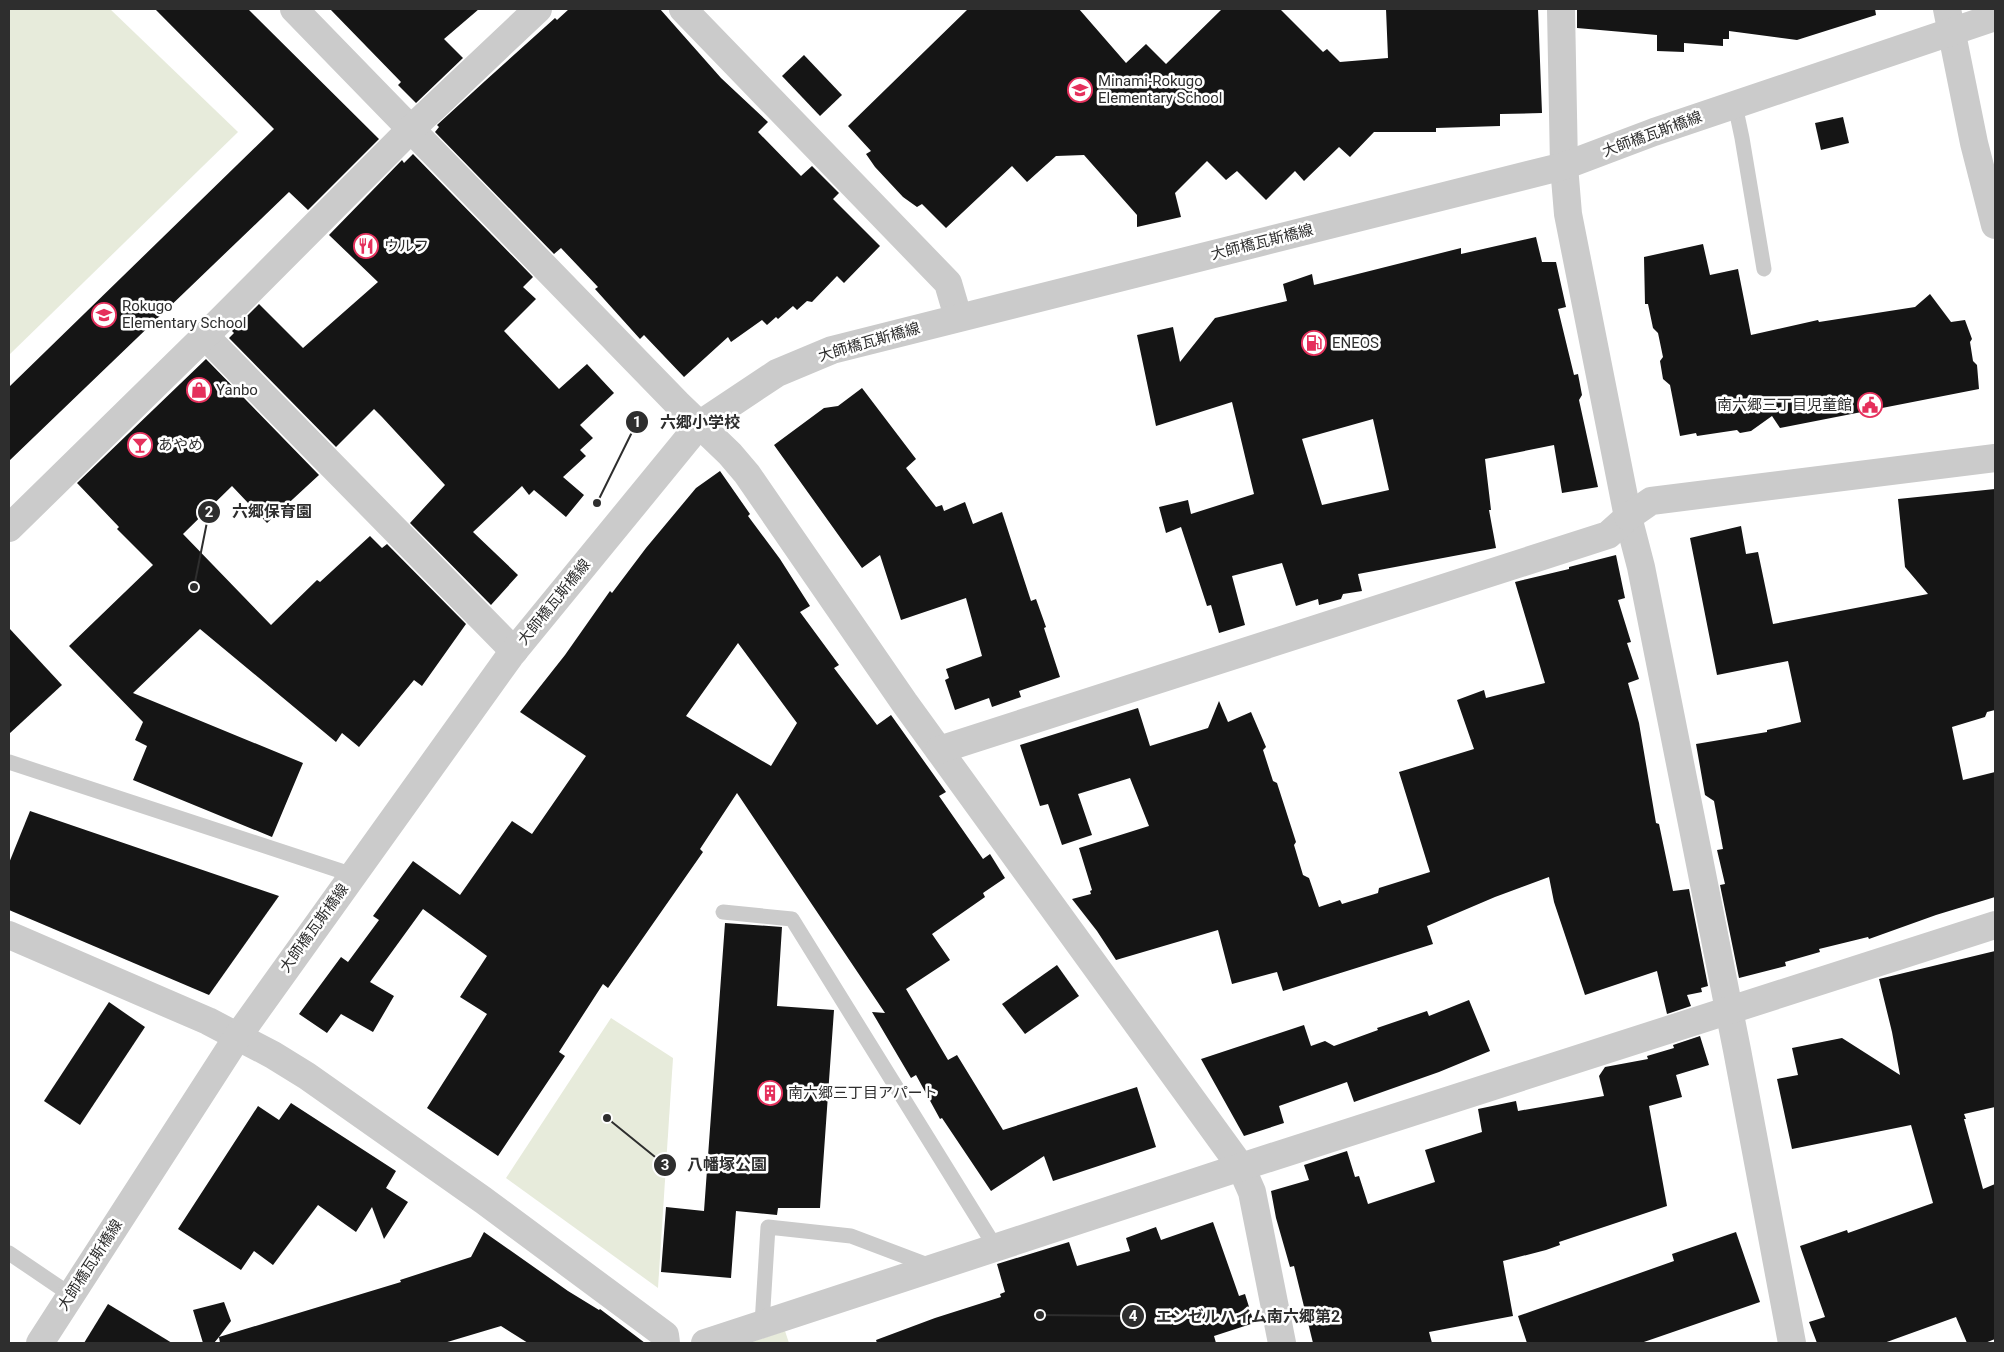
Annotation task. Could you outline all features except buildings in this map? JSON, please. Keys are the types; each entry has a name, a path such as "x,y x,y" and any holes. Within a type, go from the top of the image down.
{"street":[{"path":"294,9 699,425 730,454 747,474 939,750 1240,1168 1252,1192 1282,1343"},
{"path":"9,528 205,336 411,129 538,9"},
{"path":"683,9 948,283 958,317"},
{"path":"1561,9 1564,166 1568,214 1628,517 1643,576 1792,1343"},
{"name":"大師橋瓦斯橋線","path":"40,1343 238,1036 514,651 699,425 777,373 832,350 958,317 1511,181 1564,166 1734,105 1949,20 1995,18"},
{"path":"1949,20 1967,115 1995,225"},
{"path":"205,336 514,651"},
{"path":"939,750 1608,535 1650,500 1995,458"},
{"path":"705,1343 1995,924"},
{"path":"9,935 208,1020 273,1055 307,1076 483,1200 664,1335 666,1343"}],"lane":[{"path":"1734,105 1742,138 1764,269"},
{"path":"9,762 353,876"},
{"path":"723,912 792,920 996,1248"},
{"path":"762,1324 768,1227 852,1236 935,1268"},
{"path":"9,1253 71,1295"}],"green space":[{"path":"9,9 110,9 238,132 9,355"},
{"path":"611,1018 673,1058 658,1288 506,1178"},
{"path":"785,1331 789,1343 748,1343"}],"place":[{"name":"Minami-Rokugo Elementary School","path":"1080,90"},
{"name":"ウルフ","path":"366,246"},
{"name":"Rokugo Elementary School","path":"104,315"},
{"name":"ENEOS","path":"1314,343"},
{"name":"Yanbo","path":"199,390"},
{"name":"南六郷三丁目児童館","path":"1870,405"},
{"name":"あやめ","path":"140,445"},
{"name":"六郷小学校","path":"597,503"},
{"name":"六郷保育園","path":"194,587"},
{"name":"南六郷三丁目アパート","path":"770,1093"},
{"name":"八幡塚公園","path":"607,1118"},
{"name":"エンゼルハイム南六郷第2","path":"1040,1315"}]}
